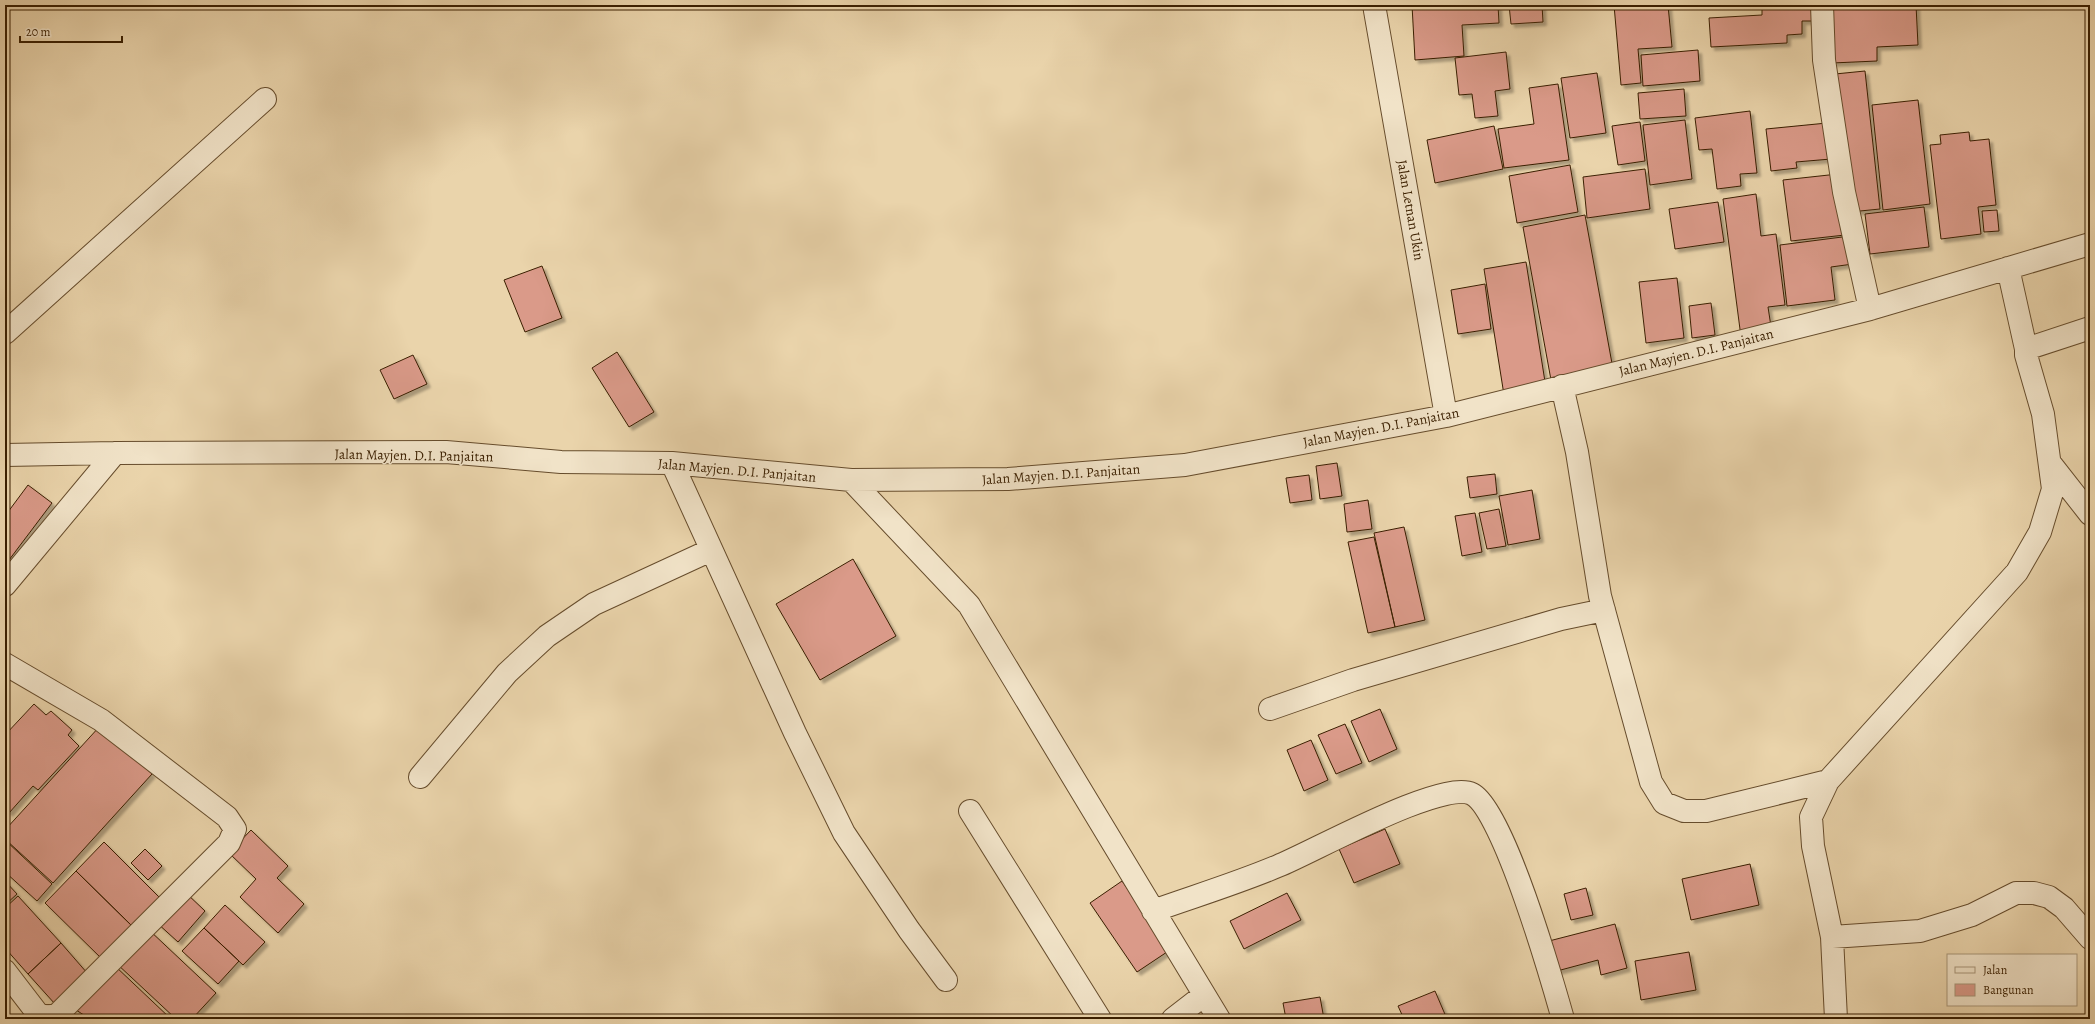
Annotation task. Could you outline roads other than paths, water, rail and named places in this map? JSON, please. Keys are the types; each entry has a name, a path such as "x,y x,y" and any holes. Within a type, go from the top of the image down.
{"street":[{"name":"Jalan Letnan Ukin","path":"1374,5 1446,416"},
{"path":"1822,5 1824,60 1844,192 1870,309"},
{"path":"5,333 265,99"},
{"name":"Jalan Mayjen. D.I. Panjaitan","path":"5,455 115,453 446,452 561,462 672,463 850,480 1008,479 1185,465 1446,416 1870,309 2090,244"},
{"path":"1836,1019 1832,937 1813,846 1811,817 1828,782 2016,572 2040,532 2053,489 2044,414 2026,355 2026,349 2008,268"},
{"path":"2026,349 2090,328"},
{"path":"1562,386 1576,452 1600,596 1651,782 1664,803 1684,811 1706,811 1828,782"},
{"path":"5,585 115,453"},
{"path":"2050,462 2090,514"},
{"path":"672,463 795,734 844,833 908,930 946,980"},
{"path":"850,480 969,605 1219,1019"},
{"path":"420,777 507,673 548,636 594,604 711,550"},
{"path":"1270,710 1368,676 1561,619 1604,610"},
{"path":"5,664 101,720 227,817 235,829 229,843 58,1014 48,1017 38,1014 5,971"},
{"path":"1153,911 1278,866 1409,805 1450,792 1462,791 1473,794 1498,828 1538,936 1563,1019"},
{"path":"970,811 1100,1019"},
{"path":"1832,937 1920,931 1972,915 2016,893 2034,893 2049,897 2064,908 2090,938"},
{"path":"1173,1019 1204,995"}]}
